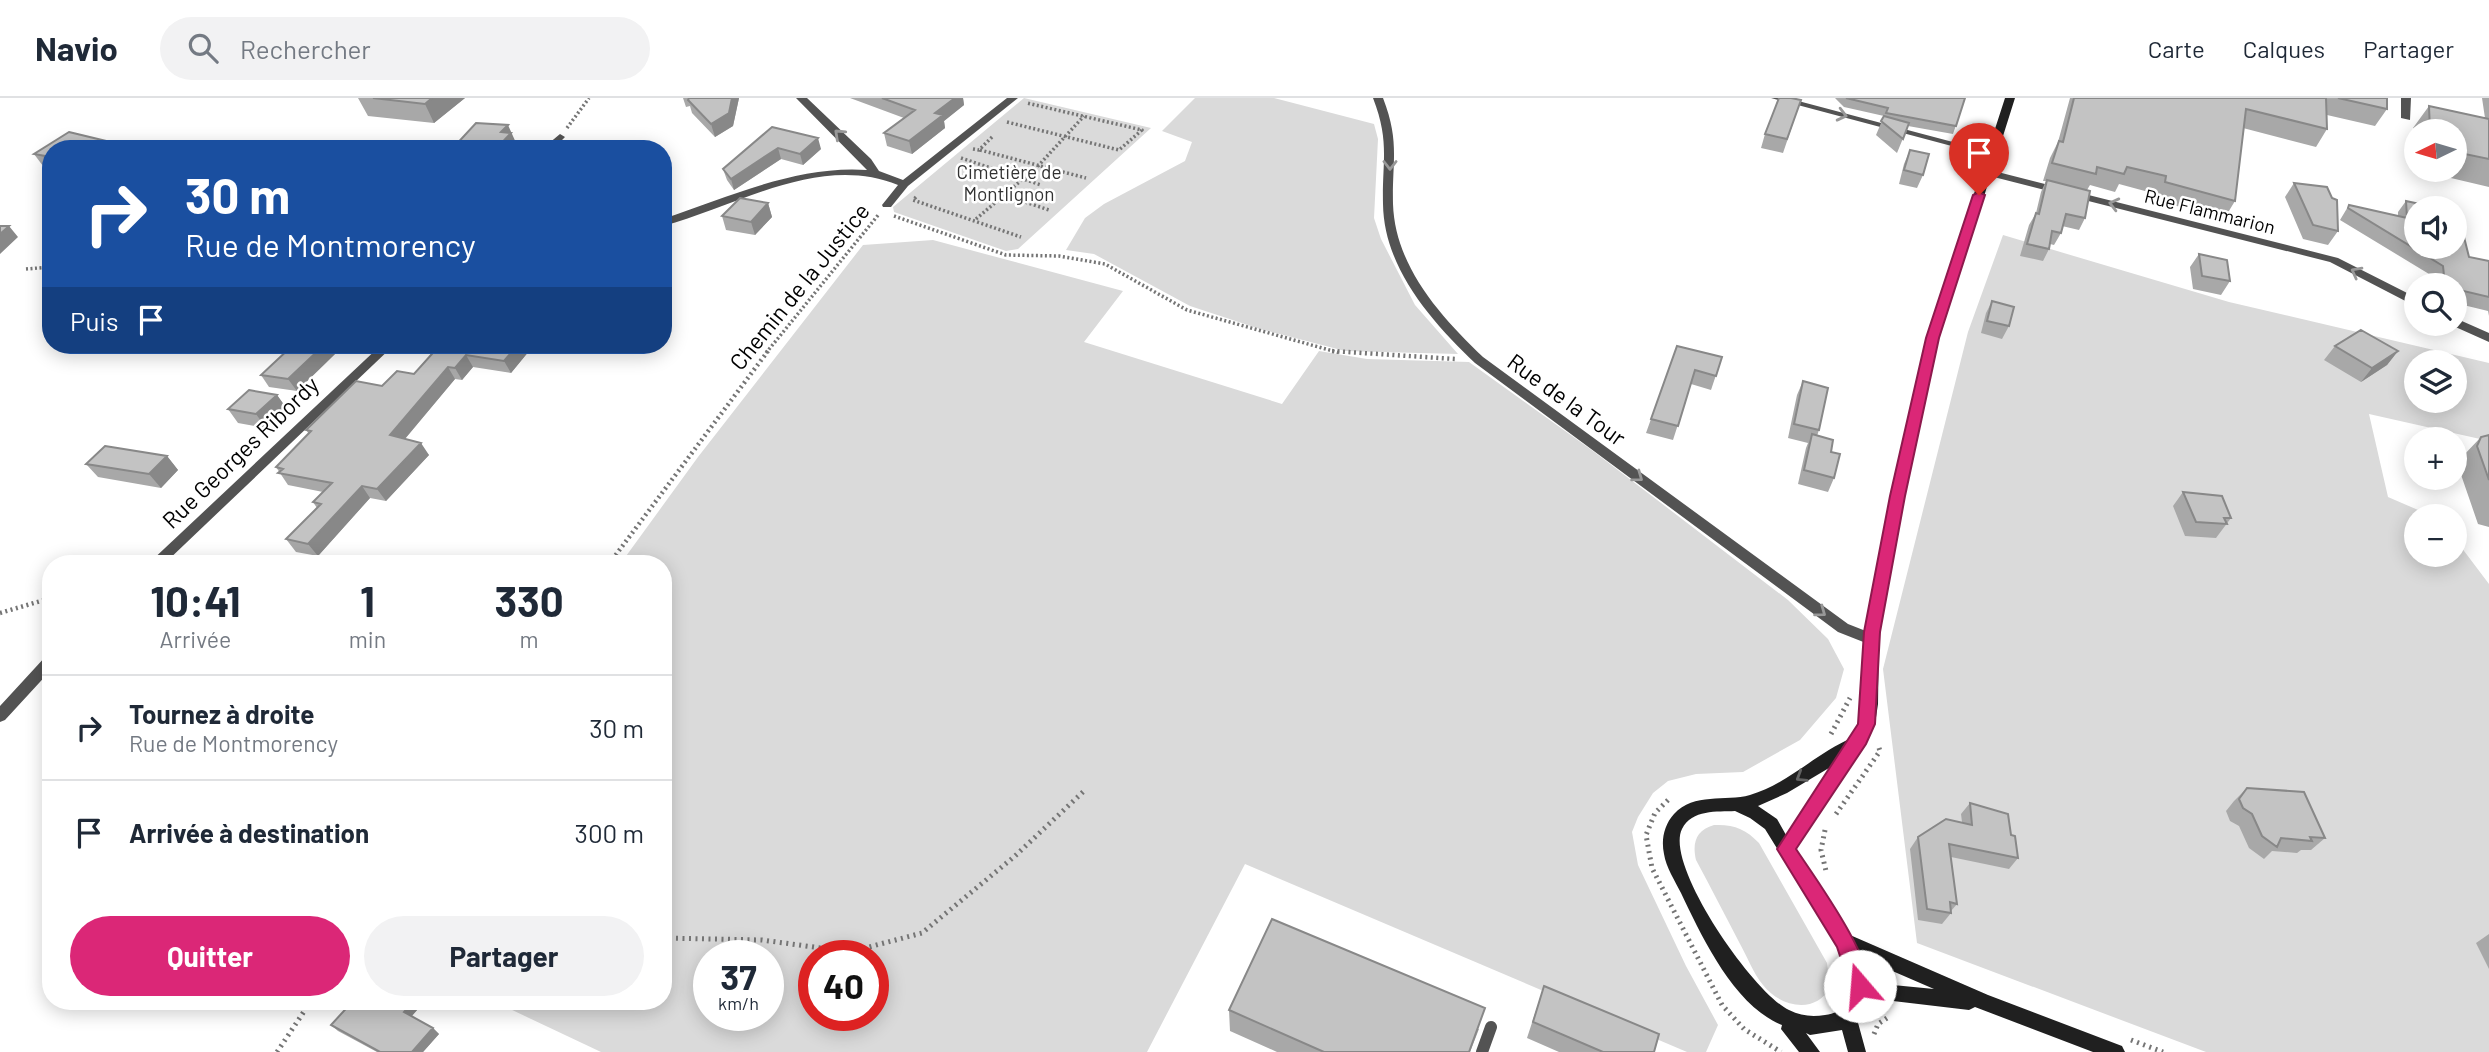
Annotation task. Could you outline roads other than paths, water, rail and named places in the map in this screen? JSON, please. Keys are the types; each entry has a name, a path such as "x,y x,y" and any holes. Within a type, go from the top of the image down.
{"street":[{"path":"801,98 867,160 875,173"},
{"path":"887,205 904,184 1013,98"},
{"name":"Rue de la Tour","path":"1378,98 1389,130 1390,233 1423,302 1446,330 1479,360 1843,628 1871,639"},
{"path":"1776,98 1993,154"},
{"path":"1786,849 1867,724 1870,705 1871,639 1898,496 1933,338 1993,154 2008,98"},
{"path":"2406,98 2406,118"},
{"path":"557,140 560,137"},
{"path":"672,220 798,180 847,171 875,173 904,184"},
{"name":"Rue Flammarion","path":"1986,172 2334,260 2404,296"},
{"path":"2467,328 2489,338"},
{"name":"Rue Georges Ribordy","path":"165,555 378,354"},
{"path":"0,716 42,670"},
{"path":"1740,806 1791,784 1858,741"},
{"path":"1718,803 1740,806 1756,813 1771,824 1786,849 1844,941 1856,967 1860,986 1858,998 1848,1018 1819,1031 1790,1029 1773,1023 1756,1010 1742,994 1730,977 1673,859 1671,835 1683,815 1699,806 1718,803"},
{"path":"1844,941 1984,1002 2116,1052"},
{"path":"1858,998 1893,993 1984,1002"},
{"path":"1848,1018 1857,1052"},
{"path":"1790,1029 1811,1052"}],"lane":[{"path":"1482,1052 1491,1027"}],"park label":[{"name":"Cimetière de Montlignon","path":"1009,182"}]}
